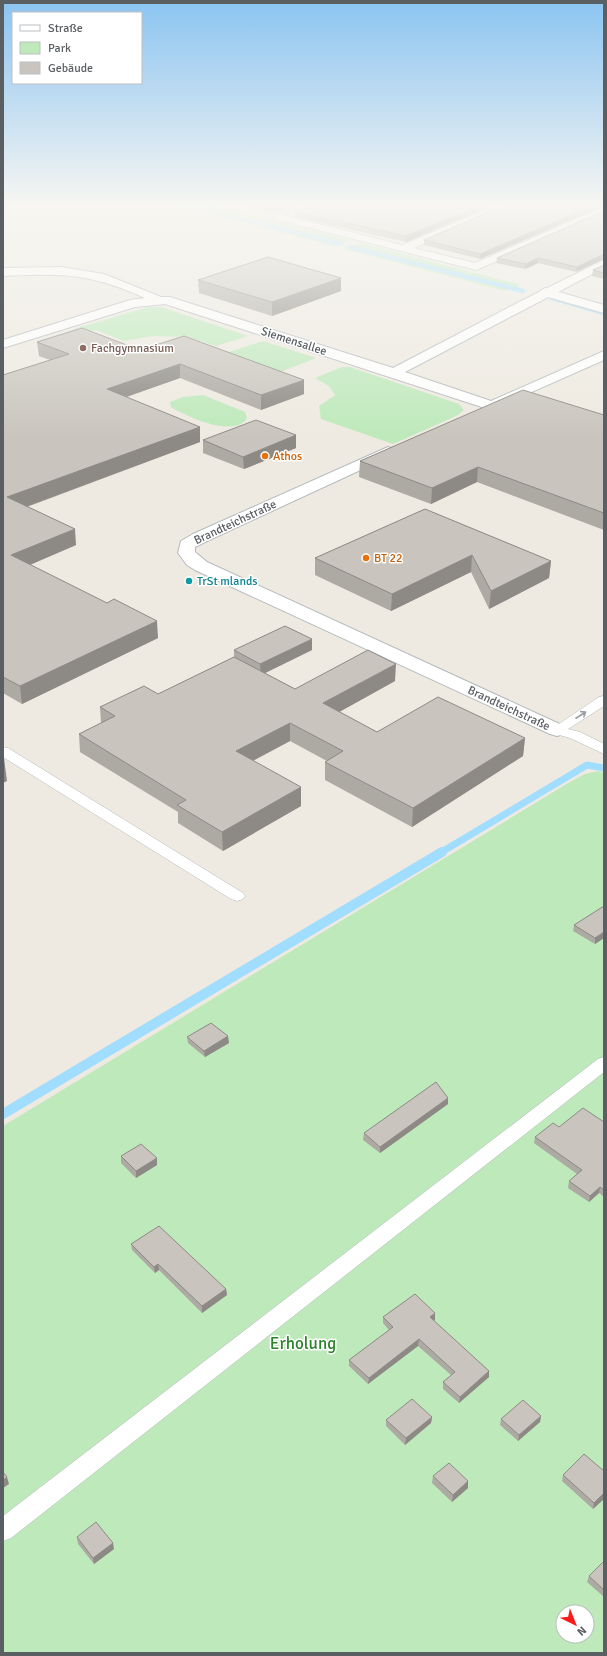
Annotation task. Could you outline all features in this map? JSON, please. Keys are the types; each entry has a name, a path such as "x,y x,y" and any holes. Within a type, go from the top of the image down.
{"street":[{"path":"113,282 138,290 158,300"},
{"path":"394,373 565,282"},
{"path":"545,292 604,309"},
{"name":"Siemensallee","path":"3,344 134,303 158,300 173,302 394,373"},
{"path":"470,415 604,355"},
{"path":"394,373 491,406"},
{"name":"Brandteichstraße","path":"400,446 199,538 187,545 186,553 192,561 202,566 557,730"}],"lane":[{"path":"557,730 604,700"},
{"path":"557,730 575,735 604,750"},
{"path":"3,751 237,896"},
{"path":"3,1530 604,1062"}],"green space":[{"path":"472,282 511,282 521,285 505,291"},
{"path":"148,307 161,307 248,336 216,346 189,337 152,336 124,341 96,330 85,333 74,329"},
{"path":"263,341 316,358 278,373 226,353"},
{"path":"342,367 350,367 459,404 464,410 456,416 393,444 321,419 319,406 335,395 329,386 315,378"},
{"path":"203,395 245,412 247,418 241,424 221,426 198,420 171,407 170,402 183,397"},
{"name":"Erholung","path":"598,771 604,773 604,1653 3,1653 3,1126 585,774"}],"building":[{"path":"206,282 329,282 272,302"},
{"path":"82,328 140,350 184,336 304,380 261,395 180,364 107,389 200,427 7,497 75,529 11,555 107,603 114,599 157,621 20,686 3,677 3,375 69,354 37,342"},
{"path":"523,390 604,415 604,513 478,467 432,488 360,461"},
{"path":"256,420 296,435 243,457 203,440"},
{"path":"425,509 551,561 491,591 472,555 392,594 315,558"},
{"path":"285,626 312,639 260,664 234,650"},
{"path":"368,650 396,664 323,703 377,732 438,697 525,738 413,808 325,762 343,751 290,723 236,751 301,787 222,832 177,805 186,800 79,734 115,716 100,707 144,686 158,694 234,657 295,689"},
{"path":"604,906 604,932 595,938 574,925"},
{"path":"211,1023 228,1036 204,1051 187,1037"},
{"path":"436,1082 448,1098 380,1147 364,1133"},
{"path":"583,1108 604,1122 604,1190 600,1187 590,1196 569,1181 582,1170 535,1137 553,1123 559,1127"},
{"path":"141,1144 157,1158 136,1171 121,1156"},
{"path":"159,1226 226,1289 202,1306 158,1264 154,1267 131,1244"},
{"path":"415,1294 435,1313 430,1317 489,1371 460,1397 443,1382 455,1372 419,1339 369,1378 349,1360 393,1327 383,1317"},
{"path":"412,1399 432,1417 406,1438 386,1420"},
{"path":"523,1400 541,1416 519,1435 501,1419"},
{"path":"584,1454 604,1471 604,1493 594,1503 563,1475"},
{"path":"449,1463 468,1481 453,1495 433,1476"},
{"path":"3,1472 7,1477 3,1480"},
{"path":"96,1522 113,1543 93,1558 77,1537"},
{"path":"604,1561 604,1590 589,1576"}],"waterway":[{"path":"489,282 523,291"},
{"path":"552,298 604,313"},
{"path":"440,853 587,765 604,768"},
{"path":"3,1114 442,852"}],"place":[{"name":"Fachgymnasium","path":"83,348"},
{"name":"Athos","path":"265,456"},
{"name":"BT 22","path":"366,558"},
{"name":"TrSt mlands","path":"189,581"}]}
